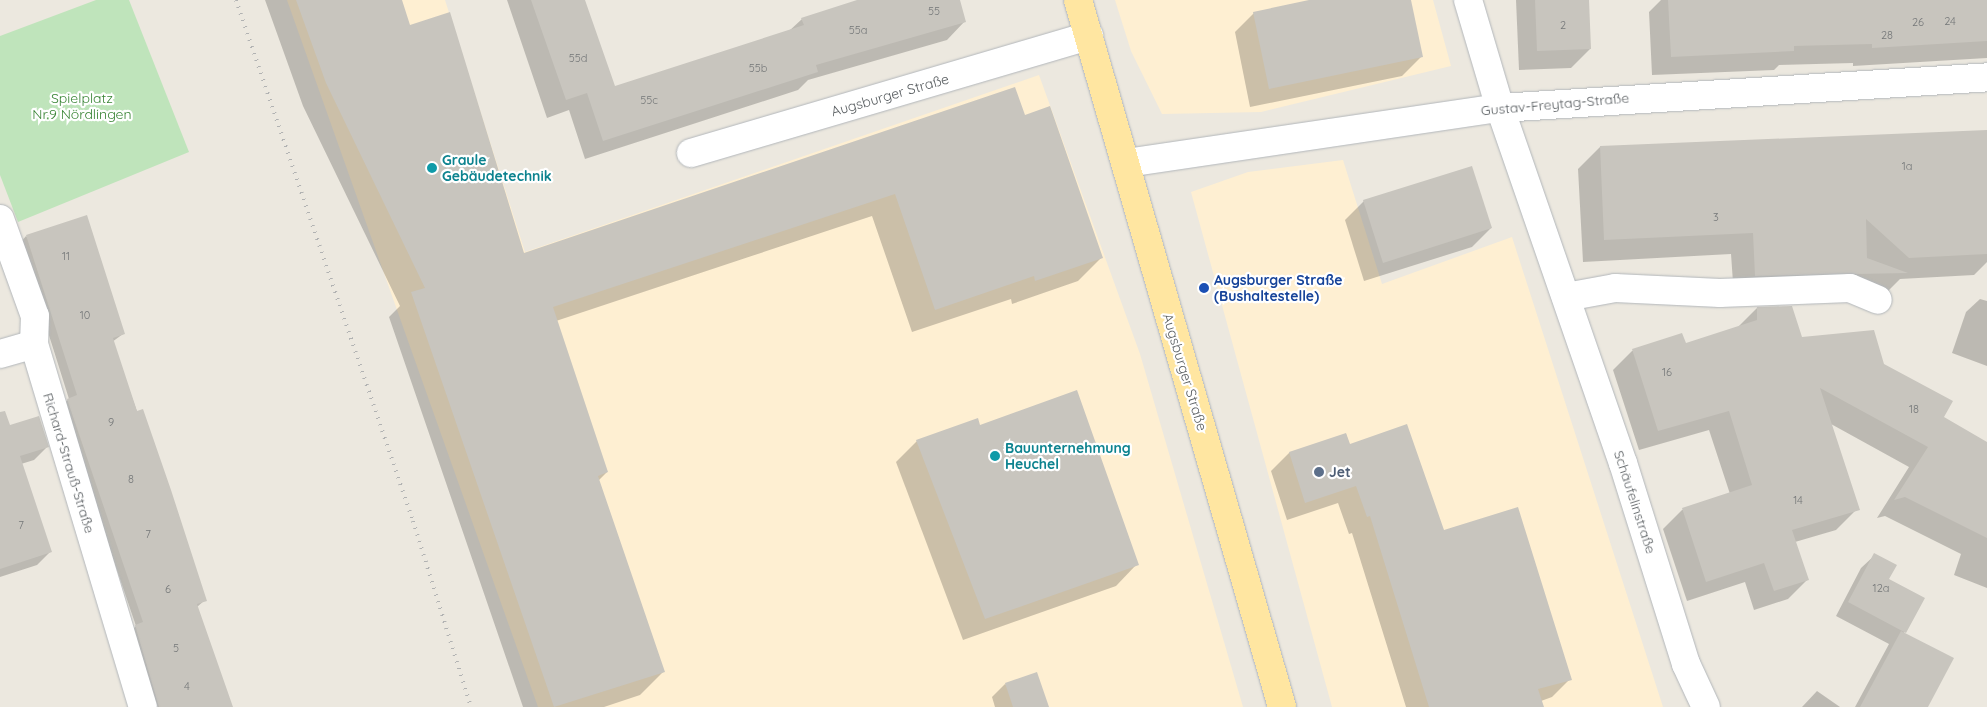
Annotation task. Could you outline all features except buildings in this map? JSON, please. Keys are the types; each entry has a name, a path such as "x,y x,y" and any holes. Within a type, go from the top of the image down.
{"main road":[{"name":"Augsburger Straße","path":"1078,0 1282,707"}],"street":[{"name":"Schäufelinstraße","path":"1468,0 1500,108 1566,297 1686,664 1706,707"},
{"name":"Augsburger Straße","path":"691,153 1089,36"},
{"name":"Gustav-Freytag-Straße","path":"1126,163 1500,108 1987,77"},
{"name":"Richard-Strauß-Straße","path":"0,219 35,316 34,344 142,707"},
{"path":"1566,297 1615,288 1720,293 1850,288 1878,300"},
{"path":"0,354 34,344"}],"shaded area":[{"path":"287,0 445,0 525,252 1039,75 1140,354 1243,707 538,707"},
{"path":"1115,0 1433,0 1451,66 1261,112 1162,114 1131,51"},
{"path":"1343,160 1382,284 1512,237 1663,707 1332,707 1191,192 1248,172"}],"green space":[{"name":"Spielplatz Nr.9 Nördlingen","path":"96,0 129,0 189,152 18,222 0,175 0,36"}],"railway":[{"path":"236,0 413,521 471,707"}],"place":[{"name":"Graule Gebäudetechnik","path":"432,168"},
{"name":"Augsburger Straße (Bushaltestelle)","path":"1204,288"},
{"name":"Bauunternehmung Heuchel","path":"995,456"},
{"name":"Jet","path":"1319,472"}]}
